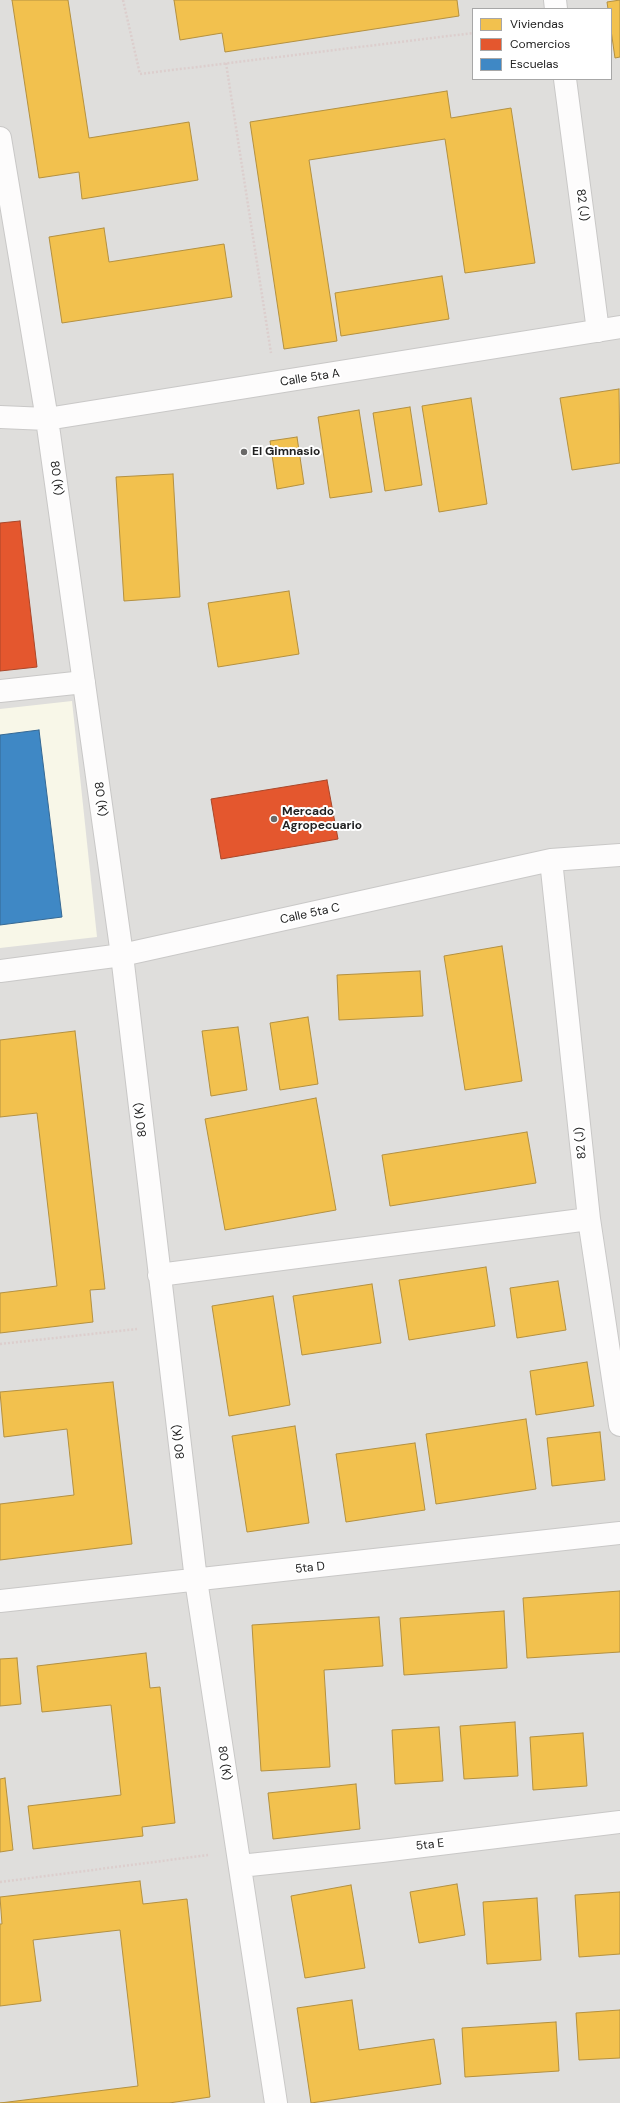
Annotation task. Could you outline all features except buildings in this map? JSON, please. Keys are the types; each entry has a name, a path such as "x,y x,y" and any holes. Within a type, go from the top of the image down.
{"street":[{"name":"82 (J)","path":"565,80 598,331"},
{"name":"80 (K)","path":"0,138 48,419 122,955 196,1580 276,2103"},
{"name":"Calle 5ta A","path":"0,417 48,419 276,384 620,327"},
{"path":"0,691 84,682"},
{"name":"Calle 5ta C","path":"0,971 122,955 550,860 620,855"},
{"name":"82 (J)","path":"550,860 589,1219 620,1425"},
{"path":"159,1275 589,1219"},
{"name":"5ta D","path":"0,1600 620,1533"},
{"name":"5ta E","path":"238,1859 620,1822"}],"path":[{"path":"123,0 140,74 472,33"},
{"path":"226,63 276,384"},
{"path":"0,1344 165,1326"},
{"path":"0,1882 238,1859"}],"shaded area":[{"path":"0,0 620,0 620,2103 0,2103"},
{"path":"72,701 97,937 0,948 0,709"}],"place":[{"name":"El Gimnasio","path":"244,452"},
{"name":"Mercado Agropecuario","path":"274,819"}]}
